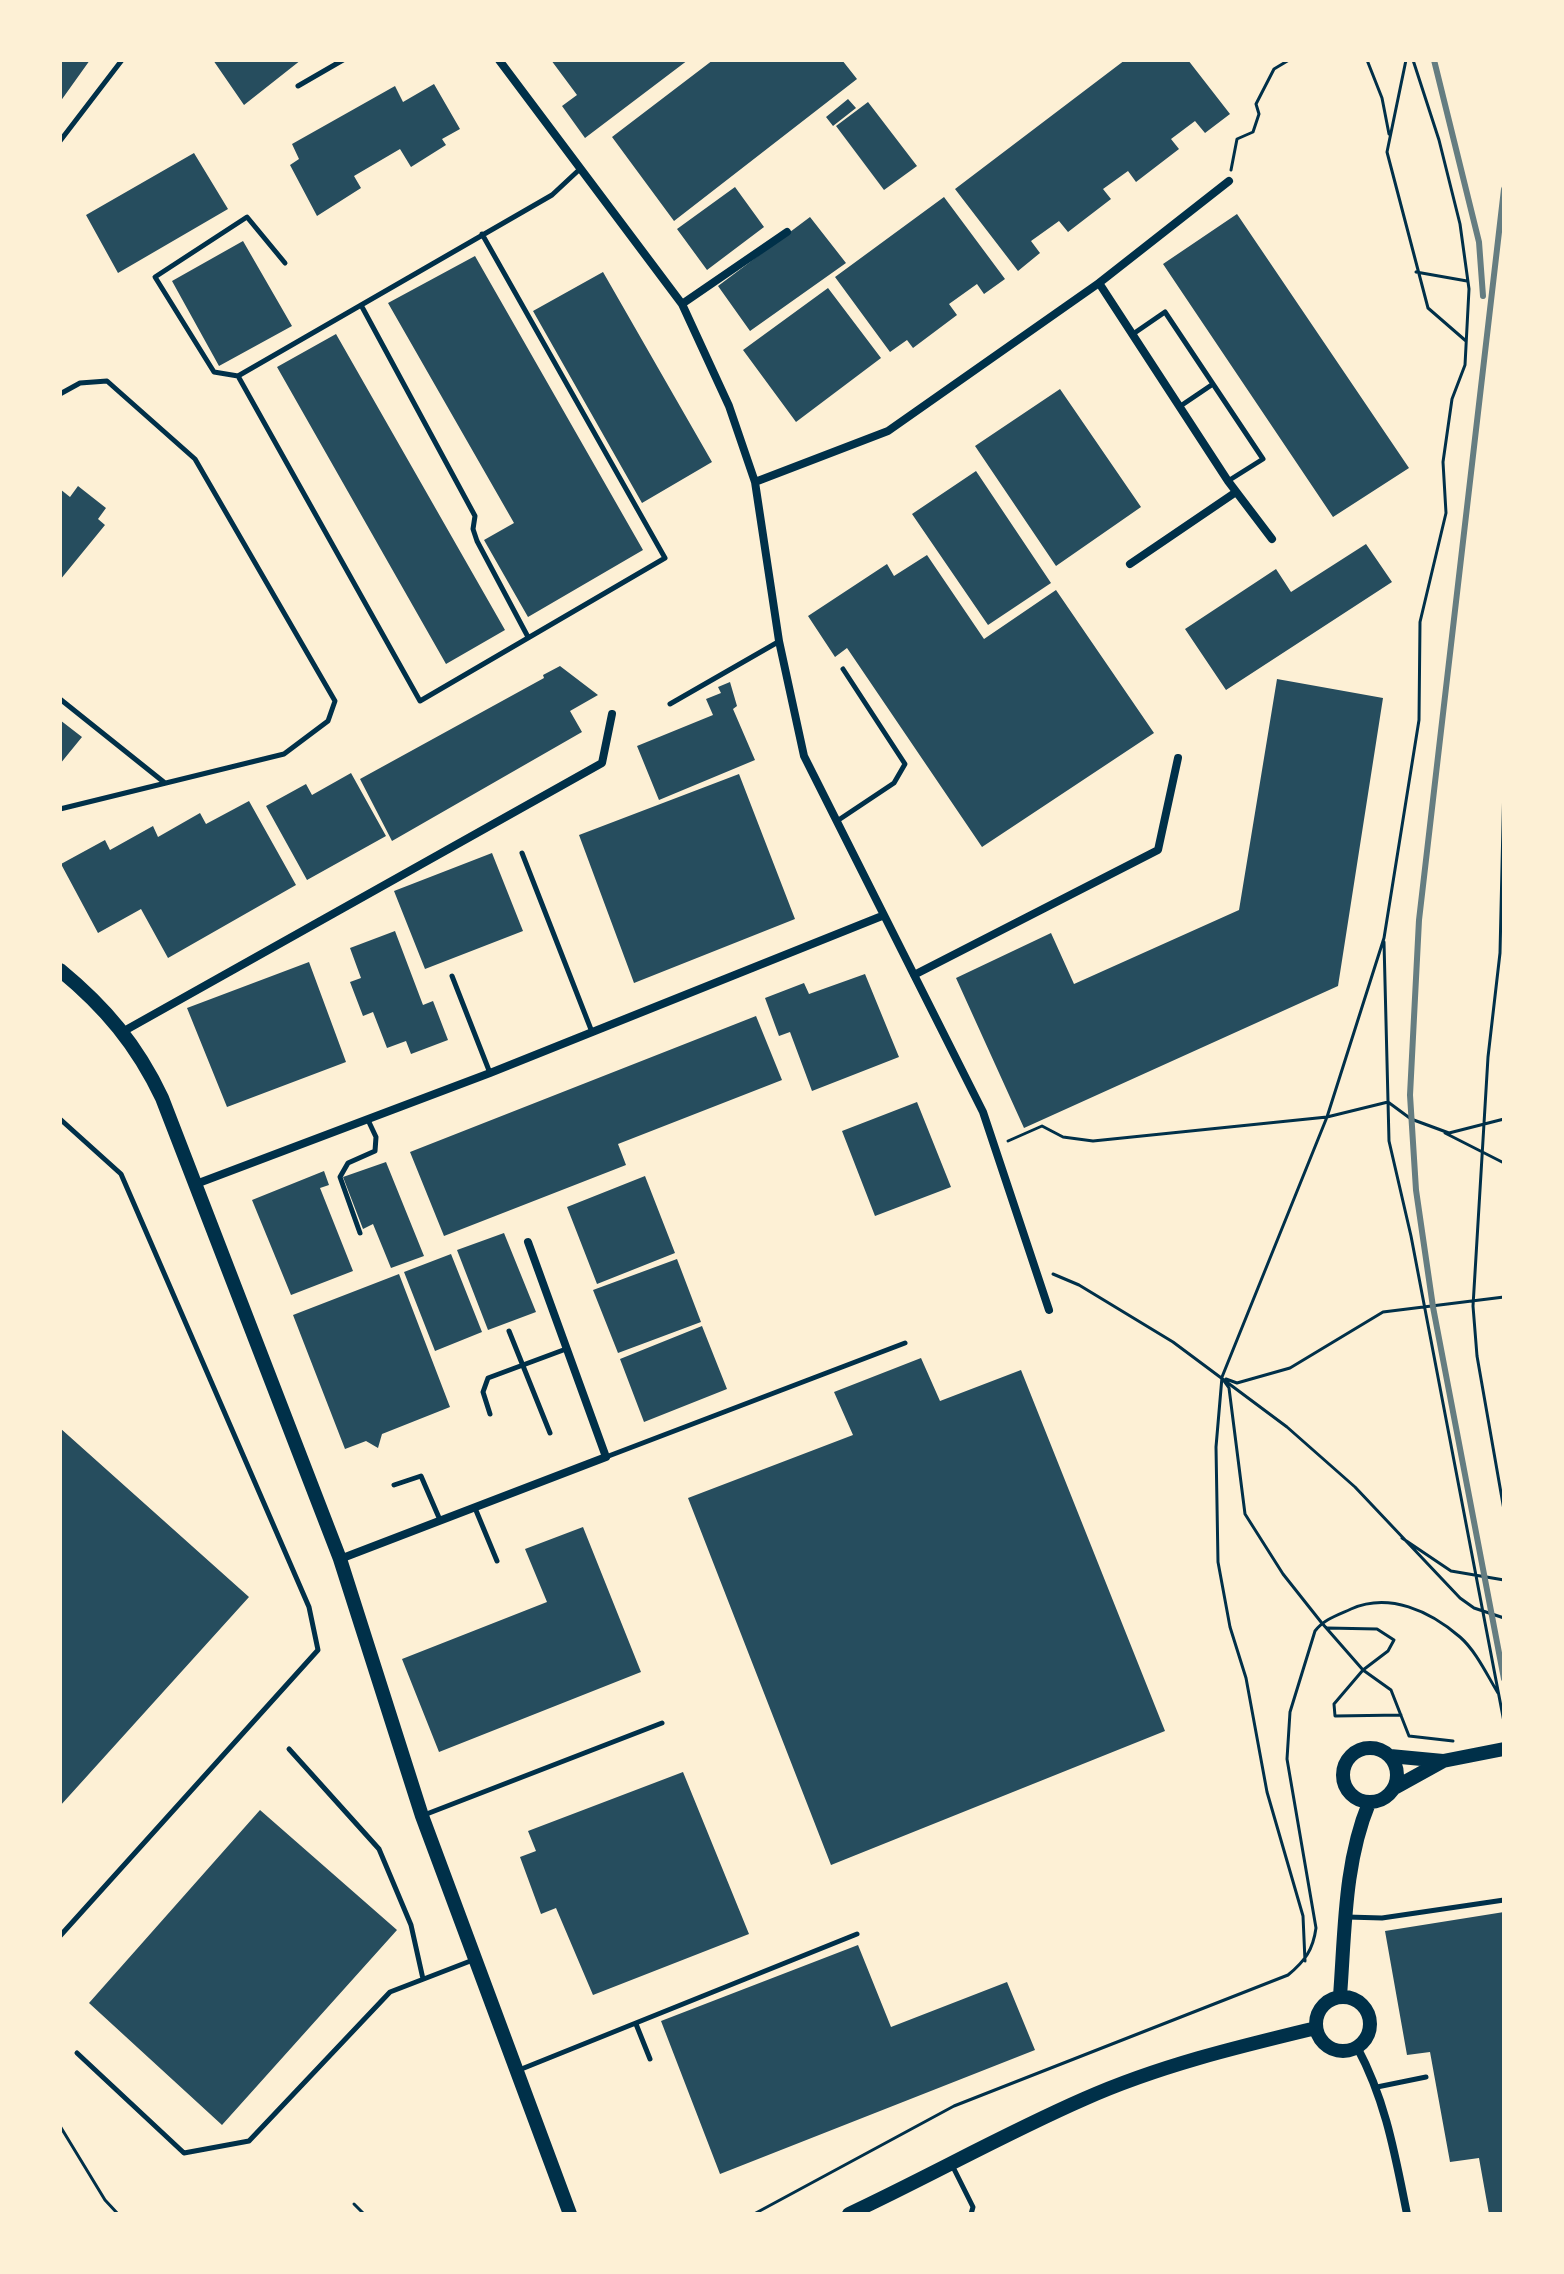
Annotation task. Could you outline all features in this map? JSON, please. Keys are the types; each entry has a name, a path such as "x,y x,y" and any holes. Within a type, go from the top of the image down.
{"street":[{"path":"499,60 682,304 729,406 755,482 779,641 804,756 997,1145 1049,1310"},
{"path":"755,482 888,431 1099,283 1229,181"},
{"path":"682,304 787,232"},
{"path":"1099,283 1228,481 1272,539"},
{"path":"1130,564 1236,492"},
{"path":"124,1031 602,763 612,714"},
{"path":"914,975 1158,850 1178,758"},
{"path":"196,1184 490,1073 882,916"},
{"path":"60,970 124,1031 150,1072 196,1184 340,1559 422,1816 570,2214"},
{"path":"340,1559 606,1457 528,1242"},
{"path":"1443,1761 1390,1756 1374,1748 1350,1757 1343,1773 1347,1790 1369,1803 1384,1799 1396,1787 1443,1761 1504,1749"},
{"path":"1390,1756 1398,1771 1396,1787"},
{"path":"1340,1996 1350,1871 1360,1824 1369,1803"},
{"path":"1340,1996 1362,2004 1370,2019 1368,2035 1357,2047 1342,2051 1323,2043 1316,2028 1320,2009 1329,2000 1340,1996"},
{"path":"849,2214 953,2166 1034,2122 1123,2083 1224,2050 1316,2028"},
{"path":"1357,2047 1377,2087 1393,2137 1407,2214"}],"lane":[{"path":"60,141 122,60"},
{"path":"298,86 343,60"},
{"path":"285,263 247,217 155,277 214,372 238,376 552,195 581,167"},
{"path":"238,376 420,701 665,558 482,234"},
{"path":"361,305 475,516 473,529 477,541 528,637"},
{"path":"1132,334 1165,312 1263,459 1228,481"},
{"path":"60,394 80,383 107,381 195,459 335,701 328,721 284,754 60,809"},
{"path":"1179,407 1213,384"},
{"path":"670,704 779,641"},
{"path":"836,821 894,783 905,764 843,669"},
{"path":"60,699 165,783"},
{"path":"522,853 592,1032"},
{"path":"452,976 490,1073"},
{"path":"60,1119 121,1174 309,1607 318,1650 60,1936"},
{"path":"360,1233 340,1177 348,1163 375,1151 376,1137 368,1119"},
{"path":"509,1331 550,1433"},
{"path":"606,1457 905,1343"},
{"path":"490,1414 483,1392 488,1378 566,1349"},
{"path":"394,1485 421,1476 440,1520"},
{"path":"475,1508 497,1561"},
{"path":"422,1816 662,1723"},
{"path":"289,1749 379,1849 411,1925 423,1979"},
{"path":"1346,1917 1382,1918 1504,1900"},
{"path":"518,2070 857,1934"},
{"path":"77,2053 184,2153 228,2147 249,2141 390,1992 474,1959"},
{"path":"636,2024 650,2059"},
{"path":"1377,2087 1426,2077"},
{"path":"953,2166 973,2207 971,2214"}],"path":[{"path":"1229,181 1237,139 1253,132 1259,114 1256,104 1274,69 1289,60"},
{"path":"1367,60 1382,98 1389,138"},
{"path":"1406,60 1387,152 1416,272 1428,308 1466,341"},
{"path":"1305,1961 1303,1916 1267,1792 1246,1678 1230,1627 1218,1562 1216,1447 1222,1377 1327,1117 1384,938 1419,720 1420,622 1446,513 1443,462 1452,399 1465,365 1467,281 1460,224 1439,140 1413,60"},
{"path":"1416,272 1467,281"},
{"path":"1504,781 1500,953 1473,1303 1477,1356 1504,1510"},
{"path":"1384,938 1389,1141 1504,1722"},
{"path":"997,1145 1042,1126 1063,1137 1093,1141 1327,1117 1388,1102"},
{"path":"1388,1102 1411,1119 1449,1133 1504,1119"},
{"path":"1442,1130 1450,1138 1504,1163"},
{"path":"1047,1264 1054,1276 1079,1285 1173,1342 1222,1377 1335,1468 1460,1598 1482,1612 1504,1618"},
{"path":"1222,1377 1237,1383 1290,1368 1383,1312 1504,1297"},
{"path":"1222,1377 1229,1388 1245,1514 1283,1574 1321,1622 1363,1670 1391,1690 1409,1736 1436,1740"},
{"path":"1398,1536 1451,1571 1504,1580"},
{"path":"754,2214 954,2106 1288,1975 1305,1961 1313,1946 1316,1928 1287,1759 1290,1712 1321,1622 1360,1605 1385,1600 1420,1611 1461,1638 1498,1693"},
{"path":"1327,1628 1384,1630 1394,1640 1388,1651 1363,1670 1334,1704 1335,1716 1402,1715"},
{"path":"60,2126 105,2200 118,2214"},
{"path":"354,2204 364,2214"}],"building":[{"path":"60,60 90,60 60,102"},
{"path":"213,60 301,60 244,105"},
{"path":"551,60 688,60 585,138 562,106 577,95"},
{"path":"713,60 842,60 857,79 674,221 612,137"},
{"path":"1125,60 1188,60 1230,114 1205,133 1195,121 1171,139 1179,149 1136,182 1128,171 1103,189 1111,199 1068,232 1059,221 1031,241 1040,253 1018,271 955,189"},
{"path":"434,84 460,129 442,139 446,145 411,167 400,149 354,176 361,188 317,216 290,165 299,159 292,144 395,86 403,102"},
{"path":"848,99 856,108 833,126 826,117"},
{"path":"868,102 917,166 884,190 836,126"},
{"path":"194,153 228,209 118,273 86,215"},
{"path":"735,187 764,227 707,270 677,229"},
{"path":"944,197 1005,279 984,294 977,284 949,304 957,315 913,348 907,340 890,352 835,277"},
{"path":"1237,214 1409,468 1333,517 1163,264"},
{"path":"810,217 846,263 750,331 718,286"},
{"path":"243,241 292,326 219,366 172,281"},
{"path":"475,256 643,550 528,617 484,540 514,523 388,303"},
{"path":"603,272 712,462 642,503 533,311"},
{"path":"828,288 881,358 796,422 743,350"},
{"path":"336,334 505,630 446,664 277,367"},
{"path":"1060,389 1141,507 1056,566 975,446"},
{"path":"976,471 1051,583 988,625 912,514"},
{"path":"78,486 106,508 98,519 105,525 60,580 60,489 70,497"},
{"path":"1366,544 1392,582 1226,690 1185,629 1276,569 1291,592"},
{"path":"927,555 984,639 1056,590 1154,733 982,847 847,648 835,657 808,616 887,564 894,576"},
{"path":"560,666 598,695 570,711 582,732 392,841 360,779 544,678 543,675"},
{"path":"1277,679 1383,698 1338,986 1024,1128 956,978 1051,933 1074,984 1239,910"},
{"path":"730,682 737,706 733,709 755,760 659,800 637,746 713,715 706,699 721,693 718,687"},
{"path":"60,720 82,737 60,764"},
{"path":"351,773 386,836 307,880 266,806 306,784 312,795"},
{"path":"739,774 795,919 634,983 579,835"},
{"path":"249,801 296,885 168,958 141,909 98,933 61,864 105,840 110,850 153,826 158,837 200,813 206,824"},
{"path":"492,853 523,931 425,969 394,891"},
{"path":"395,931 423,1005 433,1001 448,1040 411,1054 406,1041 387,1048 373,1012 363,1016 350,982 361,978 350,948"},
{"path":"309,962 346,1062 227,1107 187,1008"},
{"path":"865,974 899,1057 812,1091 790,1032 779,1036 765,998 804,983 809,994"},
{"path":"756,1016 782,1080 618,1144 626,1165 444,1236 410,1152"},
{"path":"917,1102 951,1187 875,1216 842,1131"},
{"path":"386,1162 424,1256 391,1268 373,1224 363,1229 343,1177"},
{"path":"324,1171 329,1185 320,1188 353,1271 291,1295 252,1200"},
{"path":"645,1176 675,1253 597,1284 567,1207"},
{"path":"504,1233 536,1312 488,1330 457,1250"},
{"path":"451,1254 482,1332 435,1351 404,1272"},
{"path":"677,1259 701,1322 618,1353 593,1290"},
{"path":"399,1274 450,1407 382,1434 378,1448 366,1441 345,1449 293,1315"},
{"path":"702,1326 727,1389 644,1422 620,1359"},
{"path":"921,1358 940,1401 1021,1370 1165,1731 831,1865 688,1498 853,1435 834,1392"},
{"path":"60,1428 249,1597 60,1806"},
{"path":"583,1527 641,1672 439,1752 402,1659 547,1602 525,1549"},
{"path":"683,1772 749,1934 593,1995 556,1908 541,1914 520,1857 536,1851 528,1831"},
{"path":"260,1810 397,1930 222,2125 89,2003"},
{"path":"1504,1912 1504,2214 1489,2214 1479,2158 1450,2162 1430,2052 1407,2055 1385,1931"},
{"path":"858,1945 891,2027 1007,1982 1035,2050 720,2174 661,2021"}],"railway":[{"path":"1434,60 1479,242 1483,296"},
{"path":"1504,189 1419,920 1410,1095 1416,1190 1433,1307 1504,1679"}]}
